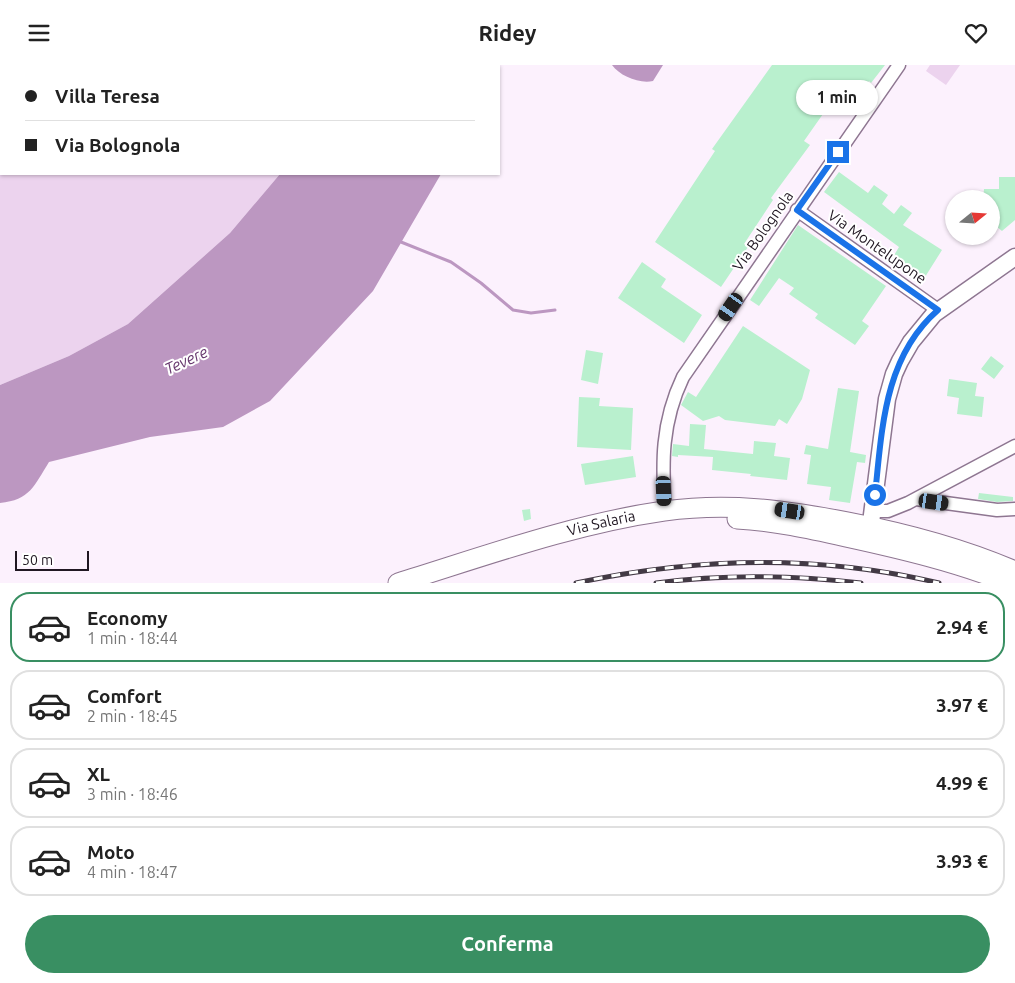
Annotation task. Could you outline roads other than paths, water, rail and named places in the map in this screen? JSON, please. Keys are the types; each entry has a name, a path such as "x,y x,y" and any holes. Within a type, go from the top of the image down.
{"main road":[{"name":"Via Salaria","path":"398,583 595,524 664,511 710,507 765,508 870,526 948,546 1015,571"},
{"name":"Via Salaria","path":"441,583 589,539 646,526 734,519 785,525 870,526 930,557 1008,583"}],"street":[{"name":"Via Bolognola","path":"664,511 662,472 666,424 676,392 686,371 899,65"},
{"name":"Via Montelupone","path":"797,210 938,310"},
{"path":"870,526 885,410 890,386 894,374 911,342 938,310 1015,257"},
{"path":"870,526 888,511 916,499 978,464 1015,446"},
{"path":"916,499 997,510 1015,509"}],"water":[{"path":"612,65 663,65 653,81 648,82 630,78 620,73"},
{"name":"Tevere","path":"279,175 440,175 373,291 270,401 223,427 150,437 49,462 35,485 25,495 18,499 0,503 0,385 69,356 128,324 230,233"}],"waterway":[{"path":"401,242 451,262 481,283 513,310 531,313 555,310"}],"railway":[{"path":"576,583 621,574 667,568 758,562 848,567 939,583"},
{"path":"656,583 733,577 809,578 861,583"}]}
